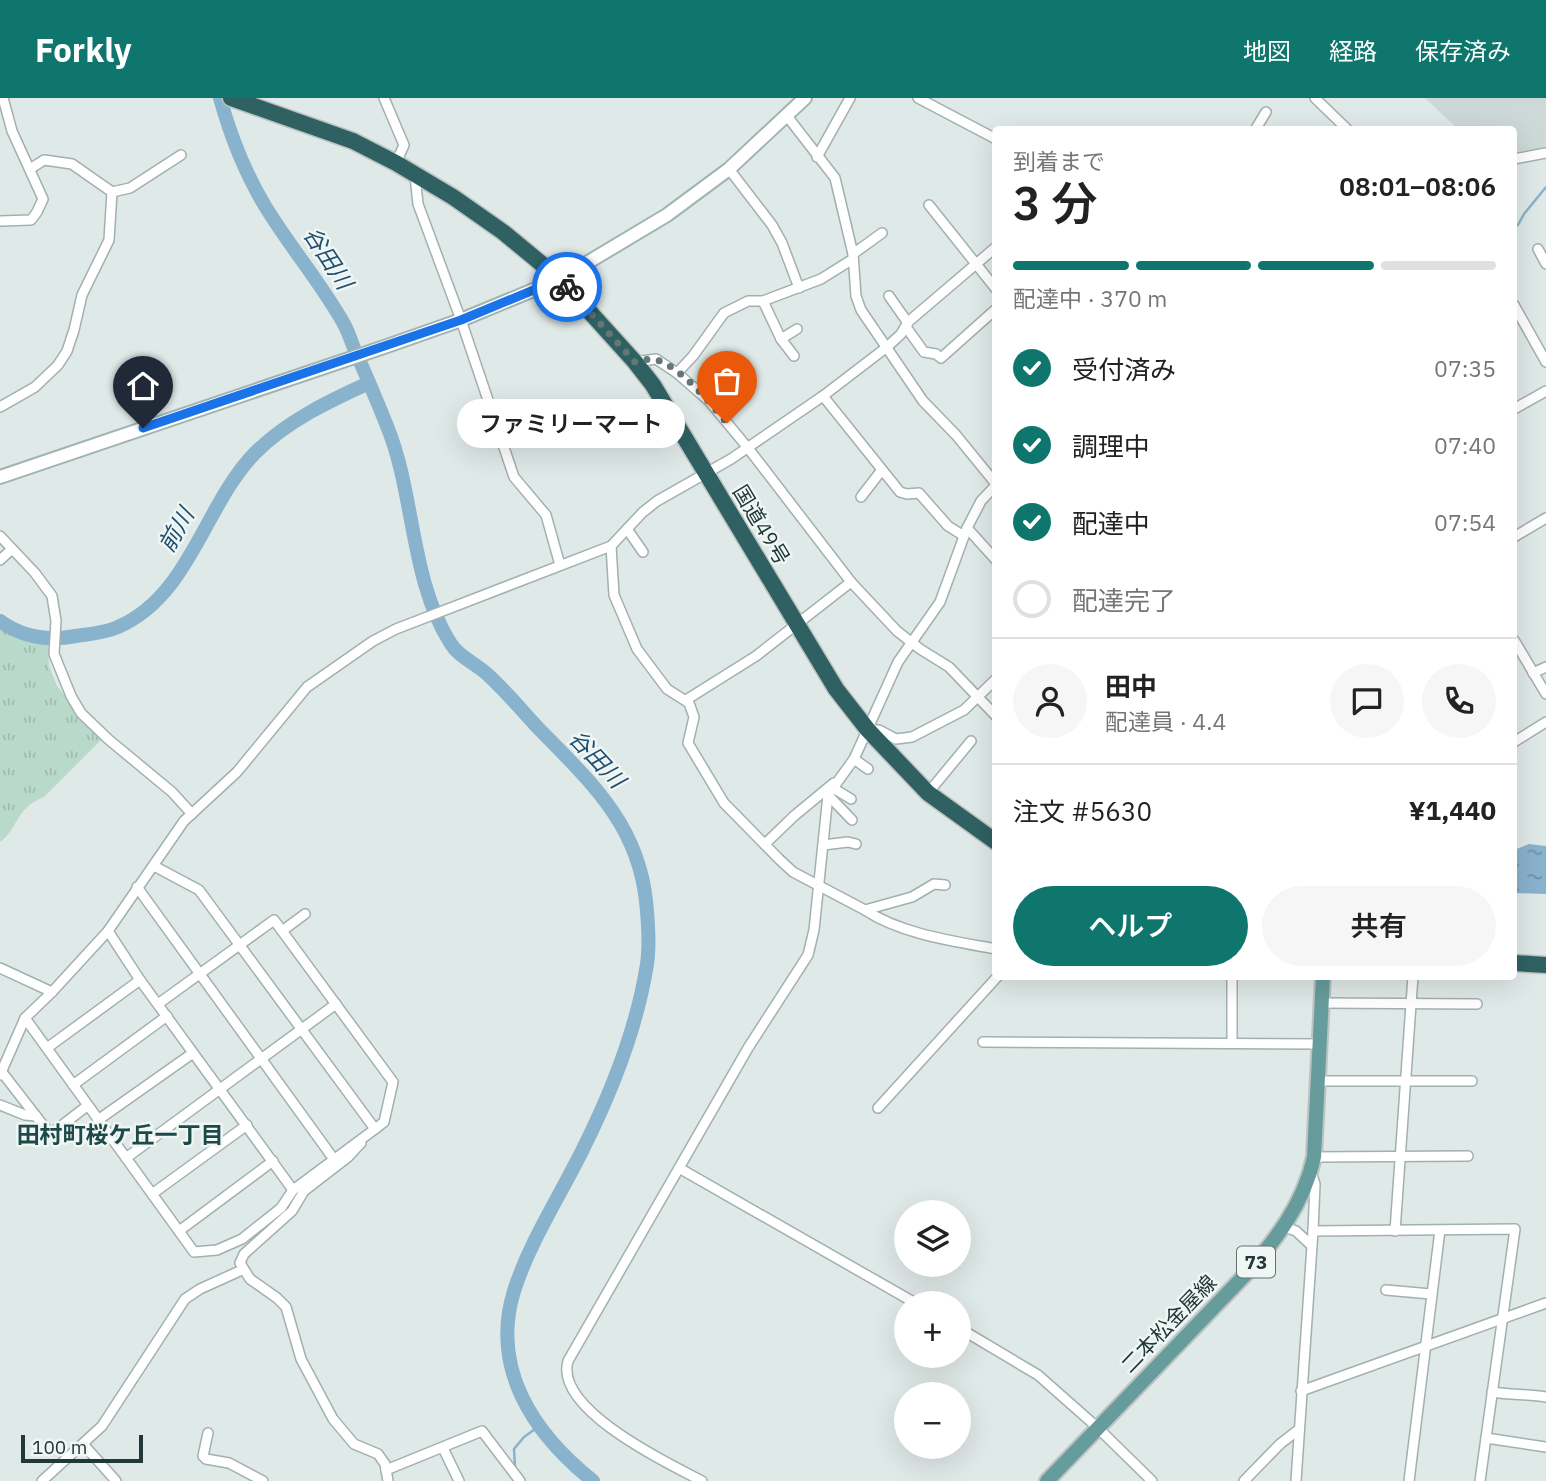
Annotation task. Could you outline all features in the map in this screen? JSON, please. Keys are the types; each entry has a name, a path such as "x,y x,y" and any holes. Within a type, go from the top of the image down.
{"highway":[{"name":"国道49号","path":"237,100 353,141 396,163 453,197 503,232 560,279 635,362 659,395 836,690 868,730 928,793 992,839"},
{"path":"1517,963 1546,965"}],"main road":[{"name":"二本松金屋線","path":"1047,1481 1244,1276 1284,1227 1312,1164 1322,980"}],"street":[{"path":"0,221 31,220 37,212 42,195 10,125 3,98"},
{"path":"384,98 404,145 396,163"},
{"path":"0,477 461,320 560,279 667,215 729,170 805,98"},
{"path":"817,157 849,98"},
{"path":"918,98 992,137"},
{"path":"1315,98 1344,126"},
{"path":"1257,126 1266,112"},
{"path":"787,117 835,178 839,188 853,256 858,303 923,401 956,435 992,479"},
{"path":"1517,158 1546,153"},
{"path":"30,169 44,160 72,164 112,192 130,188 181,155"},
{"path":"729,170 772,225 782,243 799,288"},
{"path":"415,176 418,204 514,477 546,515 560,565"},
{"path":"0,407 35,387 58,365 67,351 82,295 109,240 112,192"},
{"path":"929,205 992,284"},
{"path":"677,373 724,313 748,301 763,301 821,279 882,233"},
{"path":"1538,249 1546,264"},
{"path":"87,1105 52,1133 1,1073 24,1018 108,931 173,835 237,772 307,687 373,641 409,624 611,546 657,501 748,448 887,348 907,325 992,250"},
{"path":"889,296 924,352 936,354 941,358 992,313"},
{"path":"763,301 780,340 794,356"},
{"path":"1517,310 1546,362"},
{"path":"780,340 797,329"},
{"path":"635,362 656,359 709,401 851,582 910,643 950,667 992,712"},
{"path":"1517,406 1546,391"},
{"path":"822,396 881,471 903,494 919,493 948,526 966,532 992,556"},
{"path":"861,497 881,471"},
{"path":"702,1481 612,1431 594,1416 582,1400 568,1378 566,1369 575,1346 748,1048 808,955 833,788 854,759 884,690 910,643 940,602 966,532 981,501 992,489"},
{"path":"1517,535 1546,518"},
{"path":"626,529 643,552"},
{"path":"0,536 36,573 52,596 56,636 54,654 81,713 107,739 172,792 192,814"},
{"path":"611,546 614,595 637,649 667,689 686,700 694,714 688,743 724,803 793,872 841,896 878,919 992,949"},
{"path":"0,560 12,549"},
{"path":"686,700 739,668 851,582"},
{"path":"1517,645 1546,694"},
{"path":"1533,673 1546,667"},
{"path":"868,730 879,730 896,739 912,737 950,718 992,683"},
{"path":"1517,741 1546,722"},
{"path":"928,793 971,741"},
{"path":"854,759 868,769"},
{"path":"765,844 826,788 833,788 851,799"},
{"path":"833,788 852,820"},
{"path":"823,845 856,844"},
{"path":"154,866 199,890 375,1129"},
{"path":"864,910 912,897 934,884 945,885"},
{"path":"137,887 333,1158"},
{"path":"282,931 305,914"},
{"path":"24,1018 194,1252 217,1250 242,1238 281,1208 293,1190 384,1122 393,1082 274,920 158,1004"},
{"path":"108,931 140,980 293,1190"},
{"path":"0,968 52,992"},
{"path":"47,1048 140,980"},
{"path":"878,1108 994,980"},
{"path":"1232,980 1232,1042"},
{"path":"1395,1231 1413,980"},
{"path":"1322,1003 1477,1004"},
{"path":"126,1158 336,1004"},
{"path":"73,1085 167,1016"},
{"path":"983,1042 1320,1044"},
{"path":"98,1120 193,1053"},
{"path":"1318,1082 1472,1081"},
{"path":"0,1105 25,1115 36,1116"},
{"path":"152,1194 247,1125"},
{"path":"365,1136 355,1150 304,1191 292,1211 240,1260 242,1270 286,1307 304,1367 332,1419 354,1444 378,1454 388,1481"},
{"path":"1296,1481 1313,1231 1315,1184 1312,1164 1401,1156 1468,1156"},
{"path":"179,1231 273,1161"},
{"path":"679,1168 895,1291"},
{"path":"1284,1227 1296,1231 1311,1245"},
{"path":"1313,1231 1515,1229 1480,1481"},
{"path":"1409,1481 1440,1230"},
{"path":"42,1481 102,1426 185,1298 242,1270"},
{"path":"1386,1290 1431,1294"},
{"path":"1301,1391 1546,1303"},
{"path":"971,1335 1038,1375 1152,1481"},
{"path":"1492,1392 1546,1397"},
{"path":"1244,1481 1280,1444 1298,1430"},
{"path":"386,1470 482,1431 520,1481"},
{"path":"208,1433 203,1456 206,1459 229,1462 263,1481"},
{"path":"1486,1438 1546,1447"},
{"path":"83,1444 116,1481"},
{"path":"443,1448 459,1481"}],"shaded area":[{"path":"1425,98 1546,98 1546,149 1517,154 1517,126 1455,126"}],"green space":[{"path":"0,615 48,642 49,666 57,686 101,740 44,797 27,807 0,842"}],"water":[{"path":"1529,844 1546,846 1546,894 1517,893 1517,849"}],"waterway":[{"name":"谷田川","path":"220,98 239,154 257,193 347,331 396,452 428,593 451,644 458,653 501,687 594,787 622,827 641,874 649,940 637,1012 594,1127 528,1254 514,1291 508,1320 508,1347 522,1398 552,1442 593,1481"},
{"path":"1517,226 1546,187"},
{"name":"前川","path":"0,621 27,635 56,638 108,631 142,613 163,594 180,572 237,474 255,453 295,422 369,383"},
{"path":"515,1467 514,1449 538,1427"}],"way so far":[{"path":"567,287 635,362 656,359 667,366 709,401 727,423"}],"place":[{"name":"ファミリーマート","path":"727,423"}],"district":[{"name":"田村町桜ケ丘一丁目","path":"120,1135"}],"route":[{"path":"143,428 461,320 560,279 567,287"}]}
